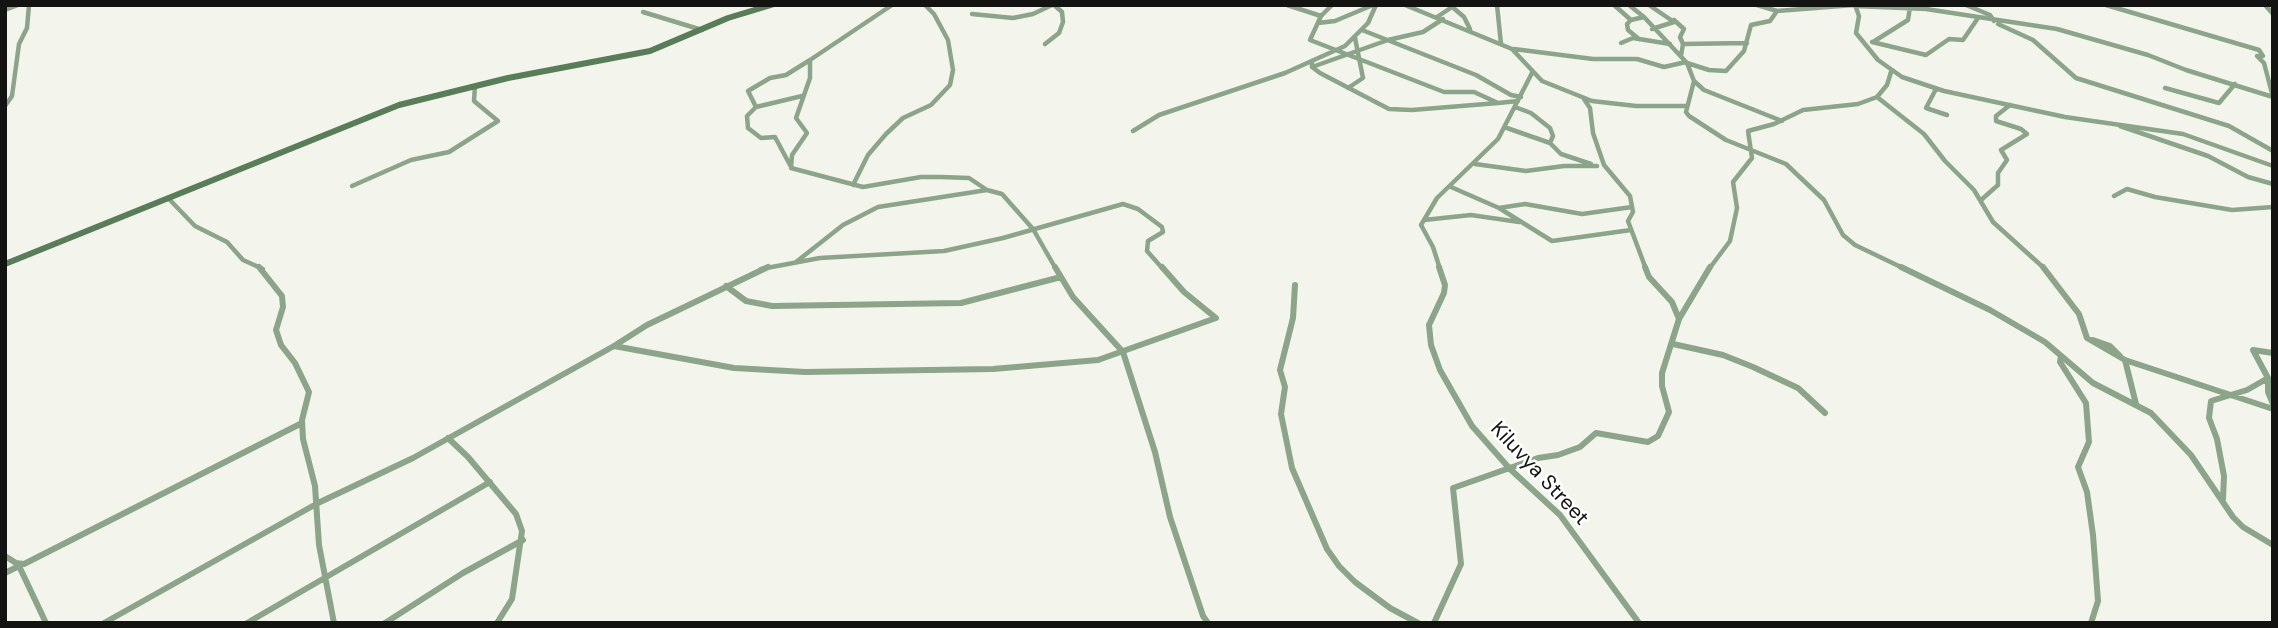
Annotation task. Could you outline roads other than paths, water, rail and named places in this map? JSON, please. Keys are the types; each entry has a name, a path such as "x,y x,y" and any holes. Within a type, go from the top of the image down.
{"street":[{"path":"5,10 18,5"},
{"path":"5,106 12,96 19,44 27,28 31,5"},
{"path":"5,264 378,113 475,86 650,51 728,18 771,5"},
{"path":"756,107 749,93 751,88 770,78 786,75 892,5"},
{"path":"852,184 860,175 868,155 886,134 903,118 930,105 950,85 953,70 948,40 934,14 925,5"},
{"path":"972,14 1013,18 1033,15 1053,5 1062,12 1063,22 1059,33 1045,44"},
{"path":"1287,5 1321,16"},
{"path":"1332,5 1321,16 1310,40 1444,92 1474,92 1498,103"},
{"path":"1312,64 1355,38 1372,18 1374,5 1335,20 1318,23"},
{"path":"1405,5 1460,25 1512,49 1592,59 1637,59 1664,67 1687,63 1706,70 1726,71 1747,43 1751,25 1770,21 1777,11"},
{"path":"1497,5 1501,44"},
{"path":"1614,5 1631,20"},
{"path":"1629,5 1681,56 1694,81 1704,90 1782,121"},
{"path":"1649,5 1684,29 1680,37 1683,44 1681,56"},
{"path":"1757,5 1777,11 1809,6 1910,7 2072,33 2273,97"},
{"path":"1966,5 1990,15 1991,21"},
{"path":"2106,5 2259,50 2263,56 2258,56 2264,63 2273,97"},
{"path":"2265,5 2273,13"},
{"path":"1436,18 1453,6 1464,17 1470,30"},
{"path":"1854,6 1859,16 1856,33 1891,72 1936,89 2116,125 2208,156 2248,177 2273,184"},
{"path":"1872,42 1908,20 1910,7"},
{"path":"1446,11 1460,25"},
{"path":"643,12 702,30"},
{"path":"1631,20 1644,17"},
{"path":"1863,41 1926,55 1949,39 1963,40 1978,18"},
{"path":"1133,131 1172,110 1312,64 1350,55 1388,40 1423,32 1443,19"},
{"path":"1631,20 1628,30 1639,39"},
{"path":"1652,29 1672,24 1674,20"},
{"path":"1991,21 2033,40 2076,78 2210,120 2245,134 2273,151"},
{"path":"1362,30 1476,75 1511,96 1550,128 1553,136 1550,143"},
{"path":"1348,88 1363,79 1355,38"},
{"path":"1621,43 1625,39 1639,39 1670,44"},
{"path":"1683,44 1747,43"},
{"path":"1512,49 1542,81 1582,97 1606,103 1687,106"},
{"path":"1525,50 1527,65"},
{"path":"790,165 792,155 807,133 796,118 810,78 810,60"},
{"path":"1312,64 1380,106 1402,111 1518,102"},
{"path":"1434,623 1461,564 1453,488 1526,462 1580,447 1596,433 1640,441 1654,440 1669,412 1662,386 1662,373 1679,319 1711,265 1730,240 1737,208 1732,182 1750,161 1752,149 1748,131 1782,121 1803,110 1858,104 1877,97 1887,85 1891,72"},
{"path":"1424,220 1437,198 1498,139 1530,82 1532,73"},
{"path":"1530,82 1542,81"},
{"path":"1694,81 1686,112 1698,123 1726,140 1786,164 1812,187 1832,212 1843,235 1855,245 1990,310 2045,342 2093,383 2151,413 2176,438 2243,527 2273,545"},
{"path":"2165,88 2219,103 2235,84"},
{"path":"352,186 411,160 449,152 498,121 474,101 475,86"},
{"path":"1936,89 1926,108 1947,116"},
{"path":"802,96 756,107 747,116 748,128 761,138 775,138 794,170 867,187 921,177 972,179 987,190 1002,194 1033,229 1073,297 1123,352 1155,452 1170,517 1203,616 1208,623"},
{"path":"1582,97 1590,108 1593,132 1604,165 1630,196 1633,215 1628,219 1649,278 1672,302 1679,319"},
{"path":"1877,97 1924,134 1981,200 1993,222 2037,260 2079,314 2088,338 2110,346 2123,359 2228,395 2273,406"},
{"path":"1981,200 1993,192 1999,183 1998,173 2007,158 2001,150 2027,134 2021,129 1996,121 1997,115 2010,105"},
{"path":"2116,125 2134,125 2183,134 2273,166"},
{"path":"1504,127 1550,143 1561,154 1597,166"},
{"path":"1475,163 1526,171 1604,165"},
{"path":"1451,187 1499,208 1546,238 1556,241 1631,230"},
{"path":"2114,195 2127,189 2155,197 2232,210 2273,206"},
{"path":"795,262 843,225 878,207 987,190"},
{"path":"169,199 195,226 227,242 243,260 263,269 282,296 283,307 276,330 277,337 309,392 302,423 317,503 319,545 334,623"},
{"path":"104,623 317,503 384,473 448,438 647,325 763,268 820,258 931,253 1123,204 1138,209 1162,227 1163,232 1148,241 1147,251 1184,292 1216,318 1123,352 1097,360 1065,365 805,372 734,368 614,346"},
{"path":"1499,208 1525,204 1582,214 1632,207"},
{"path":"1424,220 1471,215 1522,223"},
{"name":"Kiluvya Street","path":"1424,220 1422,225 1433,247 1444,285 1444,293 1429,325 1435,361 1472,426 1510,469 1560,514 1639,623"},
{"path":"726,286 746,301 772,306 961,303 1061,276"},
{"path":"1295,285 1293,318 1280,370 1285,387 1281,414 1292,468 1327,549 1339,566 1373,595 1418,623"},
{"path":"1673,344 1723,355 1753,367 1798,388 1825,413"},
{"path":"2273,353 2253,350 2270,381 2268,392 2273,406"},
{"path":"2060,356 2059,361 2085,400 2087,409 2089,442 2078,467 2087,492 2093,535 2098,601 2091,623"},
{"path":"2123,359 2136,404"},
{"path":"2223,499 2224,477 2208,407 2211,401 2270,381"},
{"path":"5,573 302,423"},
{"path":"448,438 516,514 523,540 512,599 497,623"},
{"path":"1517,476 1526,462"},
{"path":"247,623 490,482"},
{"path":"385,623 463,573 523,540"},
{"path":"5,556 21,565 46,623"}]}
